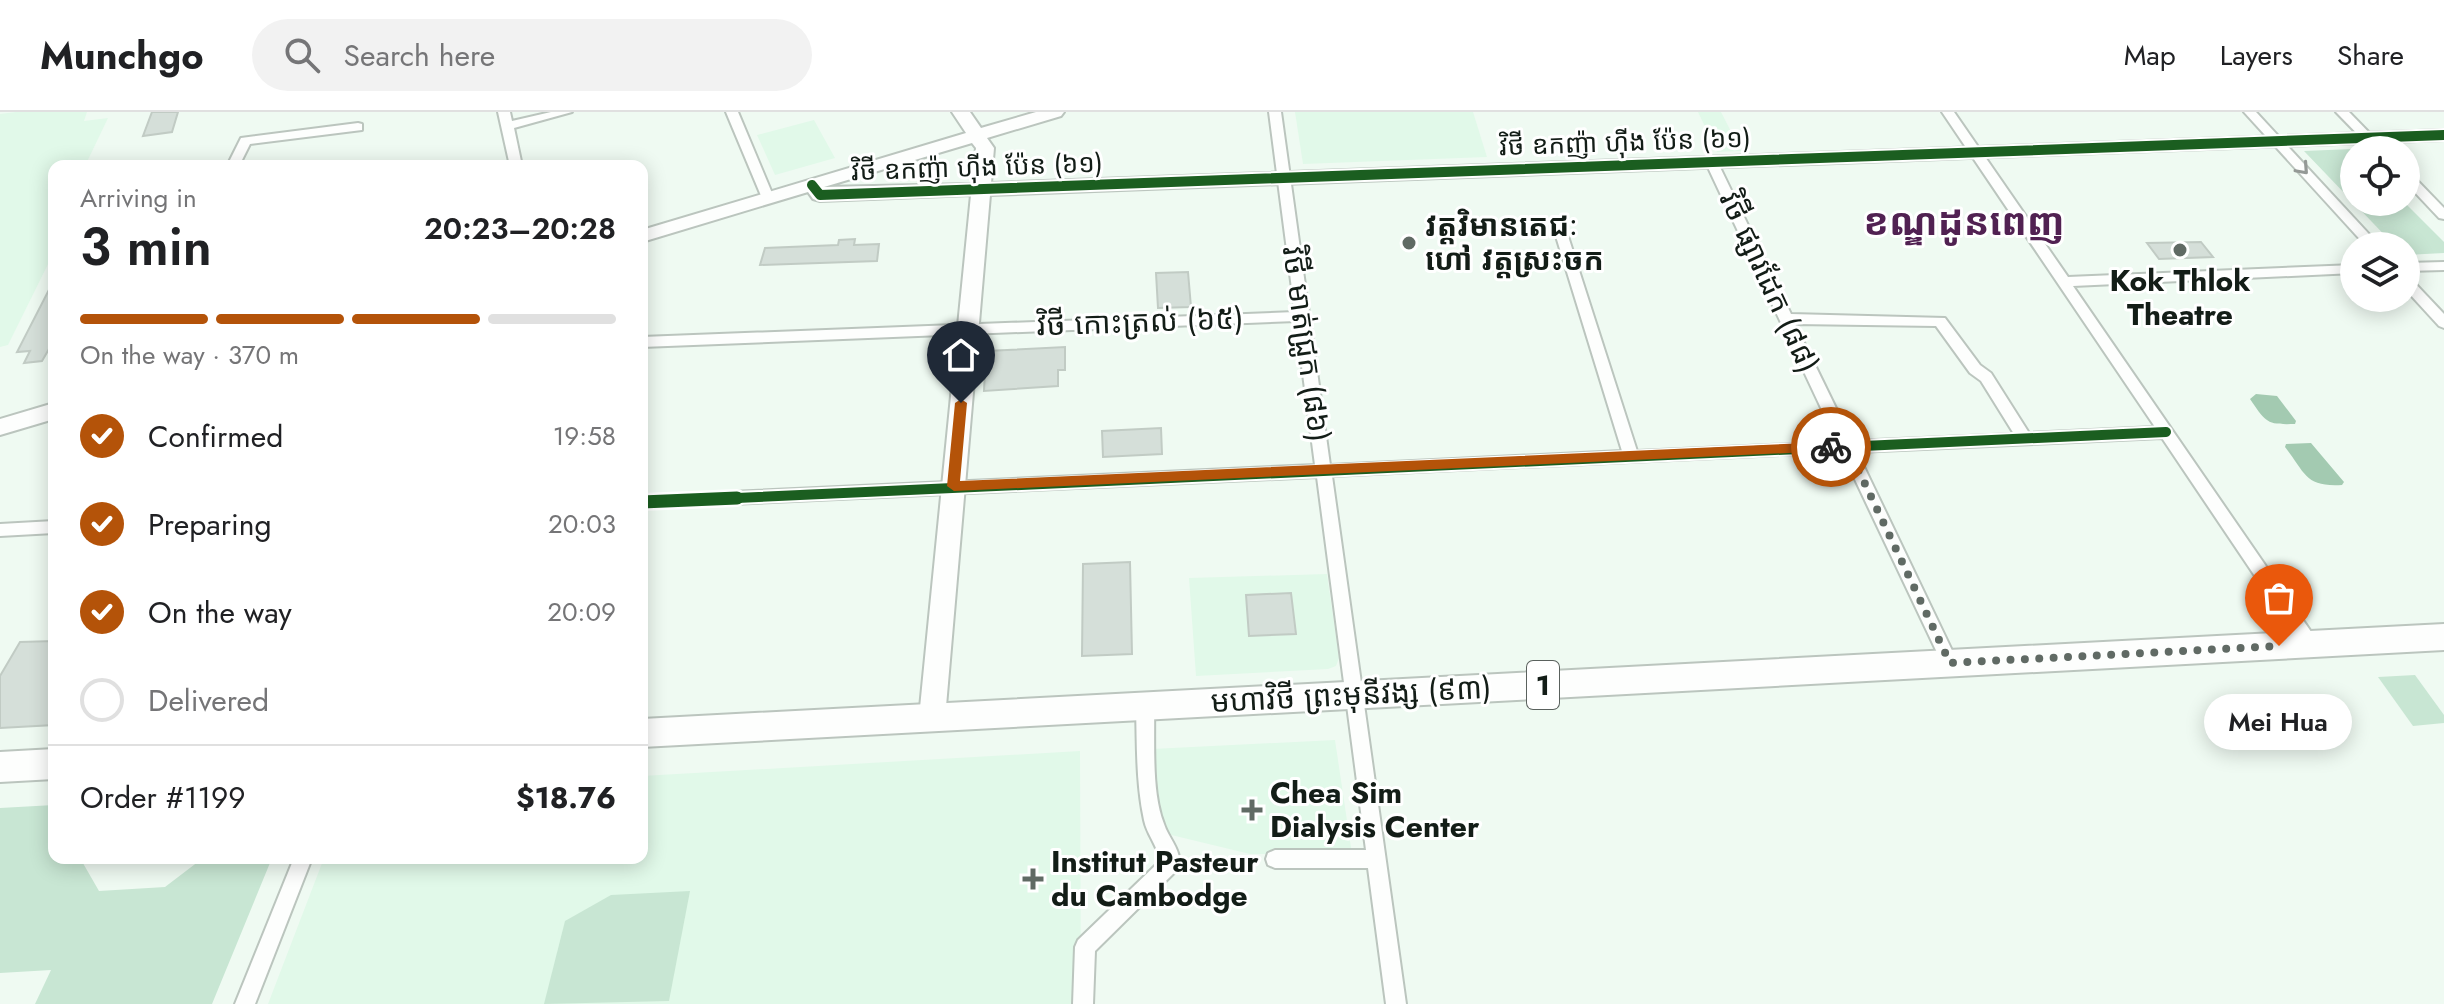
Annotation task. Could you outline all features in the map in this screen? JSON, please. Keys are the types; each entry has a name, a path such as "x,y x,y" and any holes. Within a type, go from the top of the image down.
{"highway":[{"name":"មហាវិថី ព្រះមុនីវង្ស (៩៣)","path":"648,733 2444,637"},
{"path":"0,767 48,764"}],"street":[{"path":"504,112 515,160"},
{"path":"507,126 566,112"},
{"path":"732,112 768,198"},
{"path":"932,718 985,148 961,112"},
{"path":"648,234 1055,112"},
{"name":"វិថី មាត់ជ្រូក (៨៦)","path":"1275,112 1396,1004"},
{"path":"1948,112 2310,644"},
{"path":"2250,112 2360,232"},
{"path":"2342,112 2366,136"},
{"path":"236,160 245,141 358,127"},
{"name":"វិថី ឧកញ៉ា ហ៊ីង ប៉ែន (៦១)","path":"2420,138 2444,135"},
{"name":"វិថី ឧកញ៉ា ហ៊ីង ប៉ែន (៦១)","path":"812,185 820,195 2277,141 2340,143"},
{"name":"វិថី ផ្សារដែក (៨៨)","path":"1711,161 1950,663"},
{"path":"2420,190 2444,215"},
{"path":"1561,233 1631,456"},
{"path":"2420,267 2444,266"},
{"path":"2064,282 2340,270"},
{"path":"2420,297 2444,323"},
{"name":"វិថី កោះត្រល់ (៦៥)","path":"648,342 1302,316"},
{"path":"1786,319 1940,321 1975,369 1986,377 2024,437"},
{"path":"0,427 48,413"},
{"path":"648,502 2166,432"},
{"path":"0,530 48,527"},
{"path":"1083,1004 1085,947 1170,864 1167,845 1154,824 1148,790 1145,706"},
{"path":"1275,859 1376,859"},
{"path":"245,1004 301,864"}],"shaded area":[{"path":"87,112 84,121 108,118 88,160 48,160 48,264 8,345 0,347 0,114"},
{"path":"1295,112 1473,112 1487,157 1303,164"},
{"path":"1698,112 1721,112 1741,151 1717,152"},
{"path":"814,120 835,158 775,175 757,135"},
{"path":"2340,150 2340,189 2304,151"},
{"path":"2366,216 2418,216 2444,242 2444,253 2420,254 2420,232 2382,232"},
{"path":"2256,394 2277,396 2296,421 2295,424 2278,424 2268,420 2250,399"},
{"path":"2311,443 2344,482 2342,485 2313,481 2285,447 2286,444"},
{"path":"1327,574 1339,658 1336,666 1328,669 1196,676 1189,578"},
{"path":"2415,675 2444,715 2444,723 2413,726 2378,677"},
{"name":"Chea Sim Dialysis Center","path":"1335,740 1352,854 1250,854 1163,833 1154,788 1152,749"},
{"path":"1080,751 1081,1004 268,1004 322,864 648,864 648,776"},
{"path":"48,805 48,864 83,864 99,891 165,887 195,864 270,864 212,1004 35,1004 51,970 0,973 0,808"},
{"path":"690,891 669,1001 544,1004 565,921 611,895"}],"building":[{"path":"152,112 178,112 172,132 143,136"},
{"path":"855,239 854,245 879,244 877,261 760,265 765,248 838,245 839,240"},
{"name":"Kok Thlok Theatre","path":"2201,242 2213,257 2159,259 2147,243"},
{"path":"1188,272 1191,307 1158,308 1156,273"},
{"path":"48,292 48,351 42,361 24,363 30,351 17,352"},
{"path":"1065,347 1065,370 1058,370 1058,386 984,391 986,351"},
{"path":"1161,428 1162,454 1103,457 1102,431"},
{"path":"1130,562 1132,654 1082,656 1083,564"},
{"path":"1291,593 1296,634 1249,636 1246,595"},
{"path":"48,641 48,725 0,728 0,676 20,642"}],"cycle path":[{"path":"812,185 820,195 2444,135"},
{"path":"648,502 2166,432"}],"way so far":[{"path":"1831,447 1847,446 1950,663 2279,646"}],"place":[{"name":"វត្តវិមានតេជៈ ហៅ វត្តស្រះចក","path":"1409,243"},
{"name":"Kok Thlok Theatre","path":"2180,250"},
{"name":"Mei Hua","path":"2279,646"},
{"name":"Chea Sim Dialysis Center","path":"1252,810"},
{"name":"Institut Pasteur du Cambodge","path":"1033,879"}],"district":[{"name":"ខណ្ឌដូនពេញ","path":"1964,222"}],"route":[{"path":"961,403 954,486 1831,447"}]}
